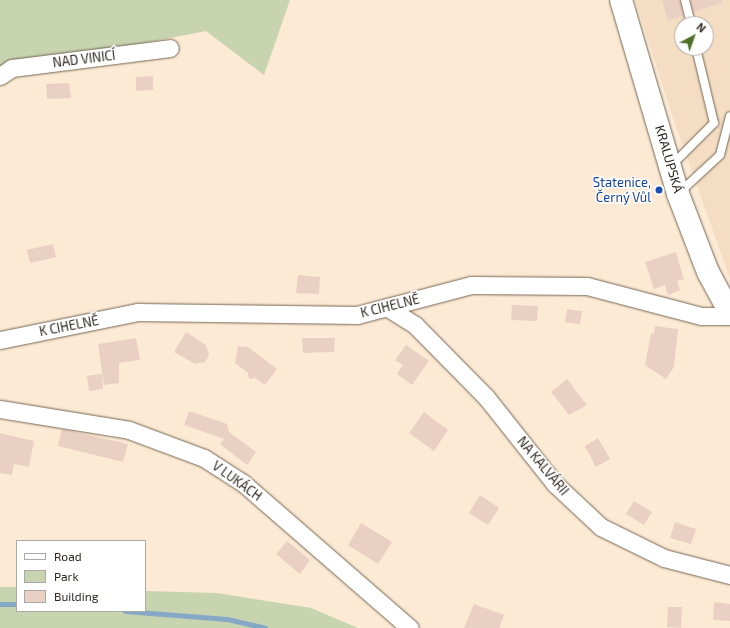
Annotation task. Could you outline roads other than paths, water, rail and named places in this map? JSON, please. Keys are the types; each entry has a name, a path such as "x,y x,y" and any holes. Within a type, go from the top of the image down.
{"main road":[{"name":"KRALUPSKÁ","path":"621,0 678,194 708,272 730,313"}],"street":[{"name":"NAD VINICÍ","path":"0,76 12,68 170,48"},
{"name":"K CIHELNĚ","path":"0,340 138,312 357,315 471,285 587,286 700,316 730,316"},
{"name":"NA KALVÁRII","path":"388,308 415,325 486,396 555,484 601,527 664,558 730,575"},
{"name":"V LUKÁCH","path":"0,409 130,430 204,458 243,483 410,628"}],"lane":[{"path":"685,0 689,16"},
{"path":"670,166 714,123 698,56"},
{"path":"678,194 720,155 730,116"}],"waterway":[{"path":"0,604 16,604"},
{"path":"138,612 227,619 265,628"}],"place":[{"name":"Statenice, Černý Vůl","path":"659,190"}]}
